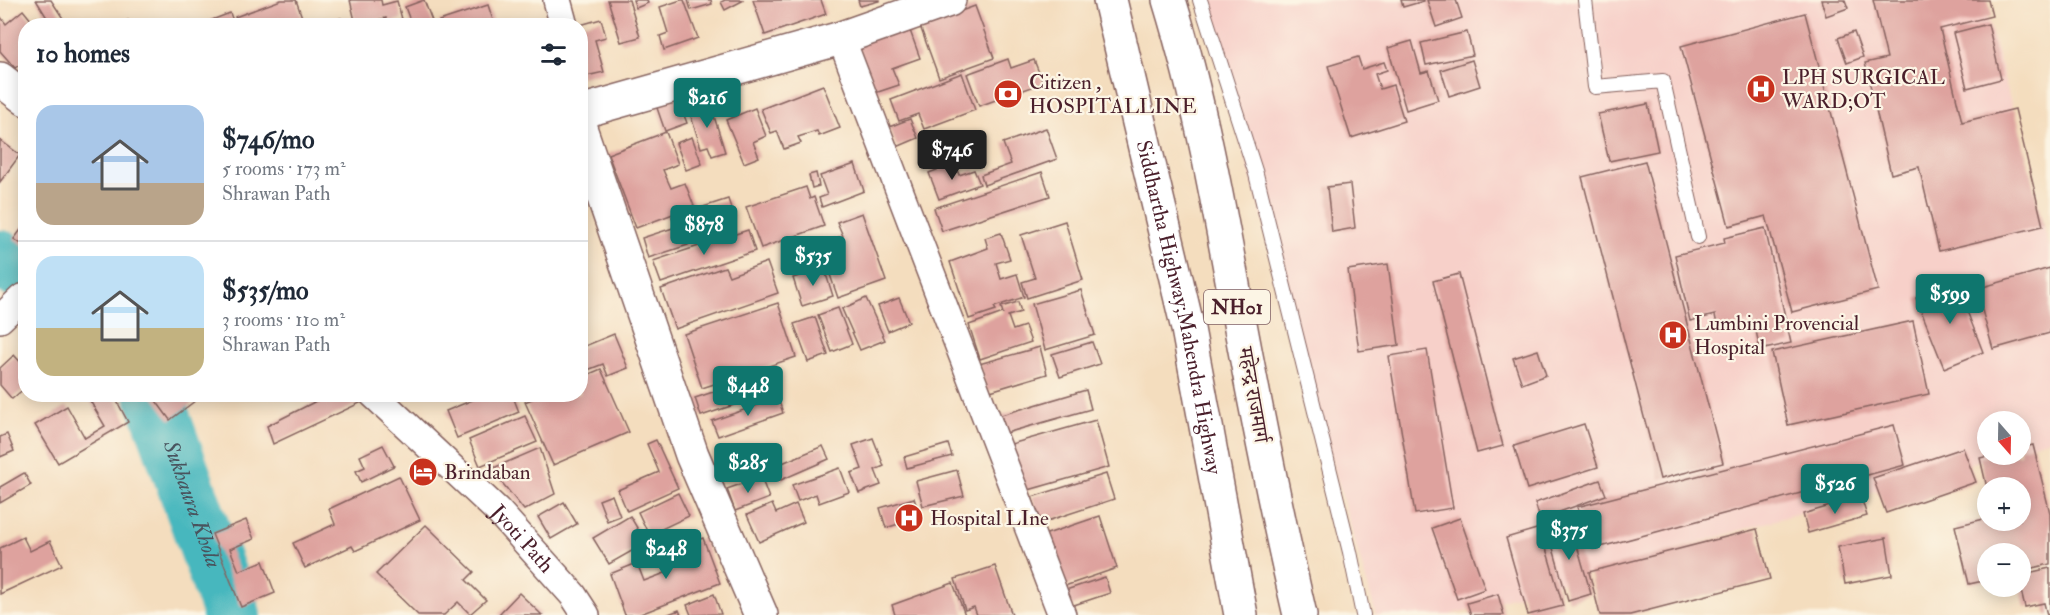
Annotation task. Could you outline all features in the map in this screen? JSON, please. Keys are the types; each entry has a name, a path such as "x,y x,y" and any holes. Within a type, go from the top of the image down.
{"main road":[{"path":"588,110 841,38 949,0"},
{"name":"Siddhartha Highway;Mahendra Highway","path":"1110,0 1188,329 1241,615"},
{"name":"महेन्द्र राजमार्ग","path":"1169,0 1189,70 1222,227 1269,479 1300,615"},
{"path":"0,79 18,93"},
{"path":"588,150 637,287 692,455 761,615"}],"street":[{"path":"557,0 562,18"},
{"path":"841,38 1062,615"},
{"path":"0,319 18,302"},
{"name":"Jyoti Path","path":"382,402 497,510 573,595 586,615"}],"lane":[{"path":"1200,0 1256,174 1350,552 1363,615"},
{"path":"1585,0 1596,87 1663,81 1698,237"}],"shaded area":[{"name":"Lumbini Provencial Hospital","path":"1200,0 1983,0 2050,249 2050,439 2031,445 2031,411 1977,411 1977,461 1450,615 1376,615"}],"building":[{"path":"36,0 51,0 63,18 47,18"},
{"path":"281,0 296,0 302,18 235,18"},
{"path":"350,0 381,0 382,5 397,1 402,18 386,18 354,18"},
{"path":"424,0 431,18 409,18 405,7"},
{"path":"608,0 629,0 640,37 621,42"},
{"path":"633,0 647,0 648,3 636,8"},
{"path":"684,0 698,38 664,50 660,36 668,33 660,7"},
{"path":"688,0 711,0 712,4 691,10"},
{"path":"744,0 725,10 721,2"},
{"path":"753,0 821,0 826,14 765,35"},
{"path":"858,0 879,0 879,1 860,6"},
{"path":"1401,0 1424,0 1424,1 1403,7"},
{"path":"1427,0 1456,0 1462,18 1436,27"},
{"path":"1821,0 1845,0 1848,8 1826,16"},
{"path":"1873,0 1988,0 1992,16 1940,29 1962,122 2015,109 2043,226 1939,251 1919,167 1891,174 1865,63 1887,58"},
{"path":"488,5 492,18 448,18"},
{"path":"975,6 994,58 939,78 920,26"},
{"path":"23,10 30,18 18,18 18,66 15,68 0,51 0,16 6,24"},
{"path":"230,13 232,18 217,18"},
{"path":"1805,13 1878,290 1792,312 1766,216 1729,226 1681,46"},
{"path":"601,19 606,37 595,40 604,72 588,76 588,23"},
{"path":"1988,24 2001,79 1967,88 1953,33"},
{"path":"908,25 920,58 892,68 899,85 875,93 857,43"},
{"path":"1467,32 1473,55 1426,65 1421,43"},
{"path":"1854,32 1863,57 1847,63 1838,38"},
{"path":"1412,41 1421,73 1429,71 1438,100 1406,110 1388,48"},
{"path":"1358,57 1362,69 1384,62 1387,70 1375,74 1380,89 1393,85 1404,121 1351,138 1328,66"},
{"path":"1008,59 1011,68 1034,60 1043,83 979,106 967,74"},
{"path":"1472,60 1480,86 1449,96 1441,70"},
{"path":"962,73 975,110 924,129 918,114 899,121 891,100"},
{"path":"701,85 705,97 683,106 678,93"},
{"path":"823,85 840,128 819,136 817,131 798,137 801,143 784,149 777,131 771,133 761,109"},
{"path":"677,97 687,123 665,131 656,105"},
{"path":"710,103 725,152 712,156 708,146 701,148 689,110"},
{"path":"1648,104 1658,151 1609,161 1598,114"},
{"path":"755,108 766,136 753,142 759,157 744,163 726,120"},
{"path":"910,119 918,138 897,147 889,127"},
{"path":"1046,128 1057,159 984,185 981,175 1011,164 1003,143"},
{"path":"666,132 678,164 663,170 671,188 685,183 694,206 636,228 608,154"},
{"path":"692,137 702,164 686,170 676,143"},
{"path":"0,140 18,154 18,158 0,182"},
{"path":"1645,161 1723,463 1660,479 1582,177"},
{"path":"955,163 959,175 974,170 980,184 939,199 929,173"},
{"path":"855,164 864,191 822,207 819,198 827,195 820,176"},
{"path":"1042,172 1050,196 942,231 934,208"},
{"path":"816,173 819,186 812,188 809,175"},
{"path":"1350,184 1355,228 1332,232 1327,187"},
{"path":"806,187 810,199 814,197 824,226 761,248 746,207"},
{"path":"728,199 734,217 685,233 688,245 648,258 642,238 676,227 672,217"},
{"path":"862,213 886,281 838,298 824,257 831,254 827,241 843,236 837,222"},
{"path":"1065,221 1083,280 1027,298 1022,282 1035,278 1021,235"},
{"path":"1765,228 1791,343 1760,350 1754,321 1718,330 1715,315 1690,321 1675,255 1725,243 1724,238"},
{"path":"748,230 755,251 661,283 653,261"},
{"path":"1001,233 1010,259 996,263 1001,279 1017,274 1024,297 994,307 996,310 969,319 950,262 988,248 985,238"},
{"path":"767,262 778,293 675,329 661,289 725,267 729,276"},
{"path":"1388,264 1399,345 1359,351 1348,270"},
{"path":"824,268 833,296 802,306 793,278"},
{"path":"2050,268 2050,333 1993,349 1976,289"},
{"path":"1459,274 1503,446 1477,453 1433,281"},
{"path":"1956,283 1983,352 1944,368 1916,298"},
{"path":"1081,290 1095,335 1045,350 1032,304"},
{"path":"866,298 885,340 860,350 842,309"},
{"path":"899,298 909,322 888,331 878,306"},
{"path":"1018,302 1021,312 1008,316 1013,330 1025,326 1031,342 980,359 969,325 1003,313 1001,307"},
{"path":"778,303 796,357 702,388 684,334"},
{"path":"838,308 852,344 832,352 818,315"},
{"path":"815,317 828,355 808,362 794,324"},
{"path":"1913,321 1929,394 1788,425 1772,352"},
{"path":"614,334 628,368 608,376 603,364 588,370 588,345"},
{"path":"1092,342 1100,364 1060,377 1052,354"},
{"path":"1040,347 1047,374 987,392 979,364"},
{"path":"1427,350 1453,508 1415,514 1389,356"},
{"path":"1538,350 1546,375 1522,384 1513,358"},
{"path":"14,355 18,359 18,394 12,399 0,385 0,368"},
{"path":"601,369 629,432 553,465 525,402 588,402 588,375"},
{"path":"734,385 740,403 701,416 695,398"},
{"path":"1086,390 1091,409 1006,433 1001,415"},
{"path":"778,398 783,413 718,436 712,421"},
{"path":"91,402 117,402 128,422 58,463 35,425 67,406 85,438 105,426"},
{"path":"157,402 194,402 170,420"},
{"path":"314,402 360,403 273,444 267,426"},
{"path":"468,402 515,402 519,412 457,438 446,411"},
{"path":"525,416 537,442 480,466 469,440"},
{"path":"1096,420 1109,467 1025,491 1011,444"},
{"path":"1584,424 1598,467 1527,489 1514,446"},
{"path":"1894,425 1905,465 1593,549 1577,507"},
{"path":"7,434 14,451 0,457 0,437"},
{"path":"873,438 884,466 875,470 881,485 859,493 851,473 862,469 853,445"},
{"path":"656,440 678,488 627,511 618,490 659,472 647,444"},
{"path":"948,444 952,456 907,468 904,457"},
{"path":"383,445 394,466 361,482 356,471 365,467 360,456"},
{"path":"2031,445 2033,445 2050,513 2050,564 2031,568 2031,543 1977,543 1977,582 1969,584 1955,526 1977,521 1977,531 2031,531 2031,477 1984,477 1982,465 2031,465"},
{"path":"823,446 829,459 781,480 775,466"},
{"path":"540,448 555,494 524,510 491,469"},
{"path":"1963,448 1976,482 1886,513 1873,478"},
{"path":"840,468 849,492 819,503 816,494 798,501 792,485"},
{"path":"957,470 964,496 923,506 916,481"},
{"path":"24,473 31,485 0,503 0,487"},
{"path":"1106,474 1114,499 1041,523 1032,497"},
{"path":"399,476 420,520 355,551 352,546 305,568 293,543 335,524 329,509"},
{"path":"761,477 769,498 735,511 727,489"},
{"path":"1600,480 1606,495 1540,519 1535,503"},
{"path":"678,493 689,516 649,535 638,512"},
{"path":"612,495 620,516 607,521 599,500"},
{"path":"1861,497 1867,516 1808,533 1803,514"},
{"path":"914,498 920,517 886,528 880,508"},
{"path":"564,502 577,524 551,539 538,517"},
{"path":"772,504 776,513 796,504 804,522 759,542 747,515"},
{"path":"630,516 646,543 609,564 593,538"},
{"path":"1100,516 1117,568 1053,590 1035,538"},
{"path":"1460,518 1485,589 1457,599 1432,528"},
{"path":"246,520 254,539 230,549 239,571 263,561 275,593 241,607 212,534"},
{"path":"1570,521 1591,594 1568,601 1547,527"},
{"path":"426,525 474,572 466,580 486,600 470,614 458,602 444,615 418,615 376,574"},
{"path":"1540,528 1563,606 1528,615 1506,538"},
{"path":"1757,529 1770,579 1630,615 1600,615 1589,572"},
{"path":"23,537 30,551 50,541 62,565 0,594 0,548"},
{"path":"703,538 720,583 638,615 625,615 610,574 637,563 644,581 673,570 666,552"},
{"path":"1886,538 1892,575 1845,584 1838,547"},
{"path":"655,545 660,558 646,563 641,550"},
{"path":"995,566 1012,615 977,615 974,607 965,610 955,579"},
{"path":"2050,568 2050,615 2047,615 2044,603 2025,607 2023,597 2031,597 2031,572"},
{"path":"1105,577 1110,593 1062,609 1057,593"},
{"path":"953,583 965,615 895,615 892,605"},
{"path":"519,593 542,615 498,615"},
{"path":"714,594 721,614 691,615 687,605"},
{"path":"1498,594 1504,615 1471,615 1467,603"},
{"path":"679,610 681,615 666,615"}],"waterway":[{"name":"Sukhaura Khola","path":"0,259 18,270"},
{"name":"Sukhaura Khola","path":"156,402 232,615"}],"place":[{"name":"LPH SURGICAL WARD;OT","path":"1761,89"},
{"name":"Citizen , HOSPITALLINE","path":"1008,94"},
{"name":"Lumbini Provencial Hospital","path":"1673,335"},
{"name":"Brindaban","path":"423,472"},
{"name":"Hospital LIne","path":"909,518"}]}
